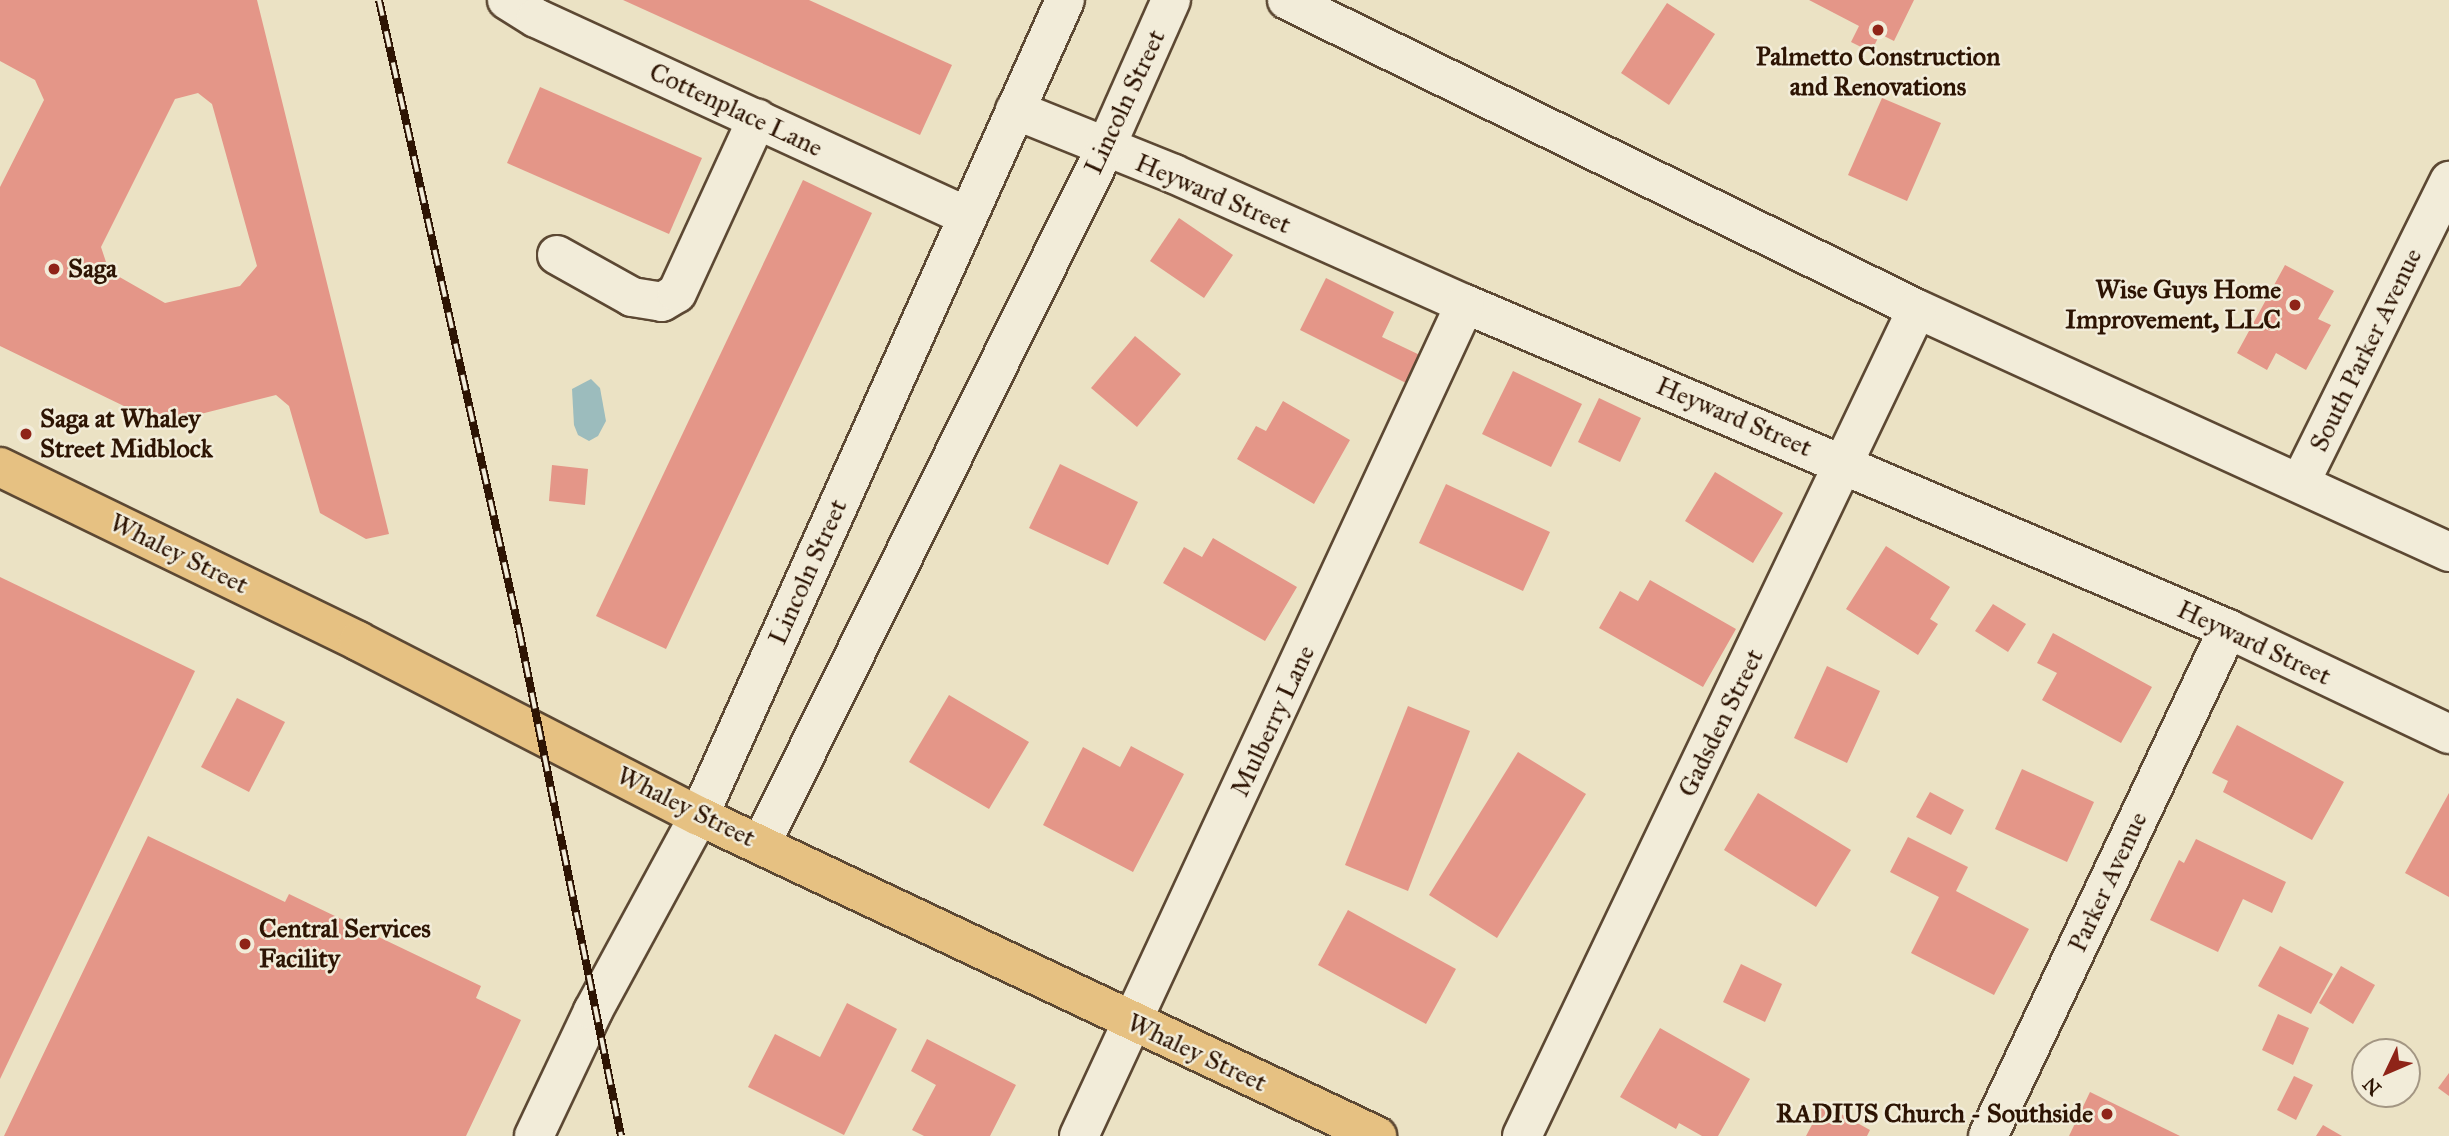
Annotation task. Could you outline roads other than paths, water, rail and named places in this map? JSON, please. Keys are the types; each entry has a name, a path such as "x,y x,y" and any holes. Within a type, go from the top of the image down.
{"main road":[{"name":"Whaley Street","path":"0,467 358,641 699,816 1133,1024 1377,1136"}],"street":[{"name":"Cottenplace Lane","path":"507,0 967,216"},
{"name":"Lincoln Street","path":"761,844 1105,149 1171,0"},
{"path":"1287,0 1917,309 2301,481 2449,552"},
{"name":"Lincoln Street","path":"534,1136 593,1011 699,816 1015,110 1055,7"},
{"name":"Heyward Street","path":"1015,110 1105,149 1174,174 1465,304 2228,629 2449,734"},
{"path":"556,255 632,298 662,302 677,293 757,119"},
{"name":"South Parker Avenue","path":"2301,481 2449,181"},
{"name":"Mulberry Lane","path":"1079,1136 1465,304"},
{"name":"Gadsden Street","path":"1522,1136 1917,309"},
{"name":"Parker Avenue","path":"1988,1136 2228,629"}],"water":[{"path":"591,379 600,388 606,421 598,436 589,441 578,435 574,425 572,389"}],"railway":[{"path":"379,0 519,630 621,1136"}],"place":[{"name":"Palmetto Construction and Renovations","path":"1878,30"},
{"name":"Saga","path":"54,269"},
{"name":"Wise Guys Home Improvement, LLC","path":"2295,305"},
{"name":"Saga at Whaley Street Midblock","path":"26,434"},
{"name":"Central Services Facility","path":"245,944"},
{"name":"RADIUS Church - Southside","path":"2107,1114"}]}
